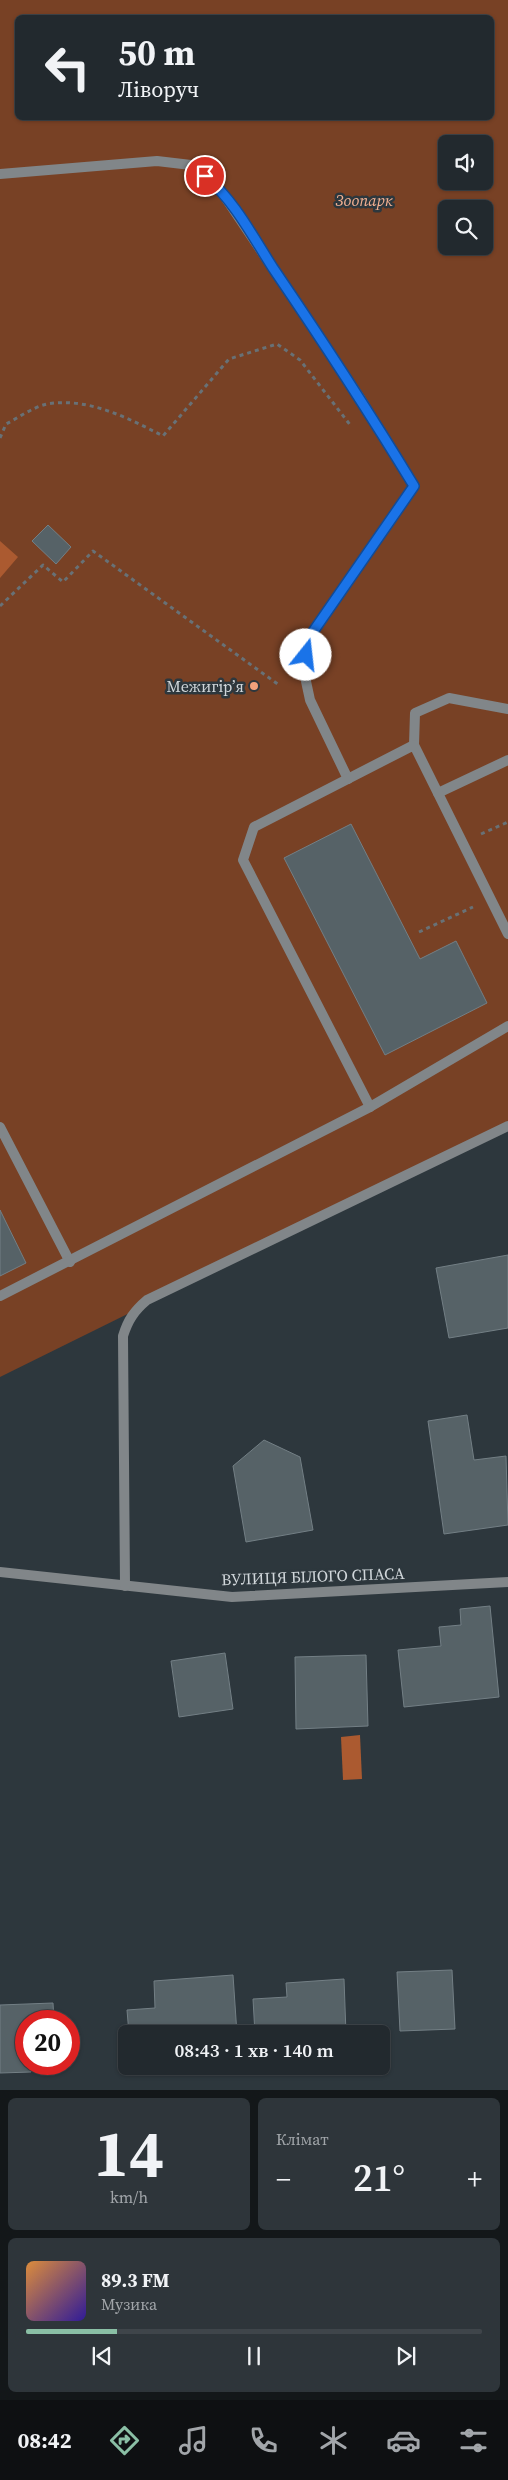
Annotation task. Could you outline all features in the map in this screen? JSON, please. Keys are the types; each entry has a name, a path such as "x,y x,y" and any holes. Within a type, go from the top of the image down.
{"street":[{"path":"0,174 157,161 191,165 219,188 360,398 414,486 308,639 304,672 310,700 348,779"},
{"path":"508,708 449,698 415,713 414,745 508,934"},
{"path":"370,1107 243,860 254,827 414,745"},
{"path":"438,793 508,760"},
{"path":"0,1296 70,1262 370,1107 508,1026"},
{"path":"125,1586 123,1336 127,1323 135,1310 147,1300 508,1126"},
{"path":"0,1127 70,1262"},
{"name":"ВУЛИЦЯ БІЛОГО СПАСА","path":"0,1572 232,1597 508,1582"}],"path":[{"path":"0,438 6,424 45,404 78,402 128,418 163,436 229,359 277,344 300,360 354,429"},
{"path":"0,606 42,565 63,582 93,552 279,685"},
{"path":"462,842 508,822"},
{"path":"419,932 491,899"}],"green space":[{"name":"Межигір’я","path":"0,0 508,0 508,1126 0,1377"}],"shaded area":[{"path":"0,541 18,557 0,578"},
{"path":"360,1735 362,1779 343,1780 341,1737"}],"building":[{"path":"48,525 71,547 56,564 32,541"},
{"path":"351,824 420,959 456,941 487,1003 385,1055 284,858"},
{"path":"0,1210 26,1263 0,1276"},
{"path":"508,1255 508,1328 449,1338 436,1268"},
{"path":"467,1415 474,1460 506,1456 508,1525 444,1534 428,1421"},
{"path":"264,1440 300,1457 313,1530 246,1542 233,1466"},
{"path":"490,1606 499,1697 404,1707 398,1650 441,1646 439,1627 461,1625 460,1609"},
{"path":"225,1653 233,1709 179,1717 171,1661"},
{"path":"366,1655 368,1726 296,1729 295,1657"},
{"path":"452,1970 455,2029 400,2031 397,1972"},
{"path":"233,1975 236,2025 128,2025 127,2010 155,2008 154,1981"},
{"path":"344,1979 346,2025 254,2025 253,1999 287,1997 286,1983"},
{"path":"53,2003 53,2010 15,2010 15,2073 0,2073 0,2005"}],"place":[{"name":"Межигір’я","path":"254,686"}],"route":[{"path":"205,176 219,188 241,220 360,398 414,486 308,639 306,655"}],"park label":[{"name":"Зоопарк","path":"364,200"}]}
